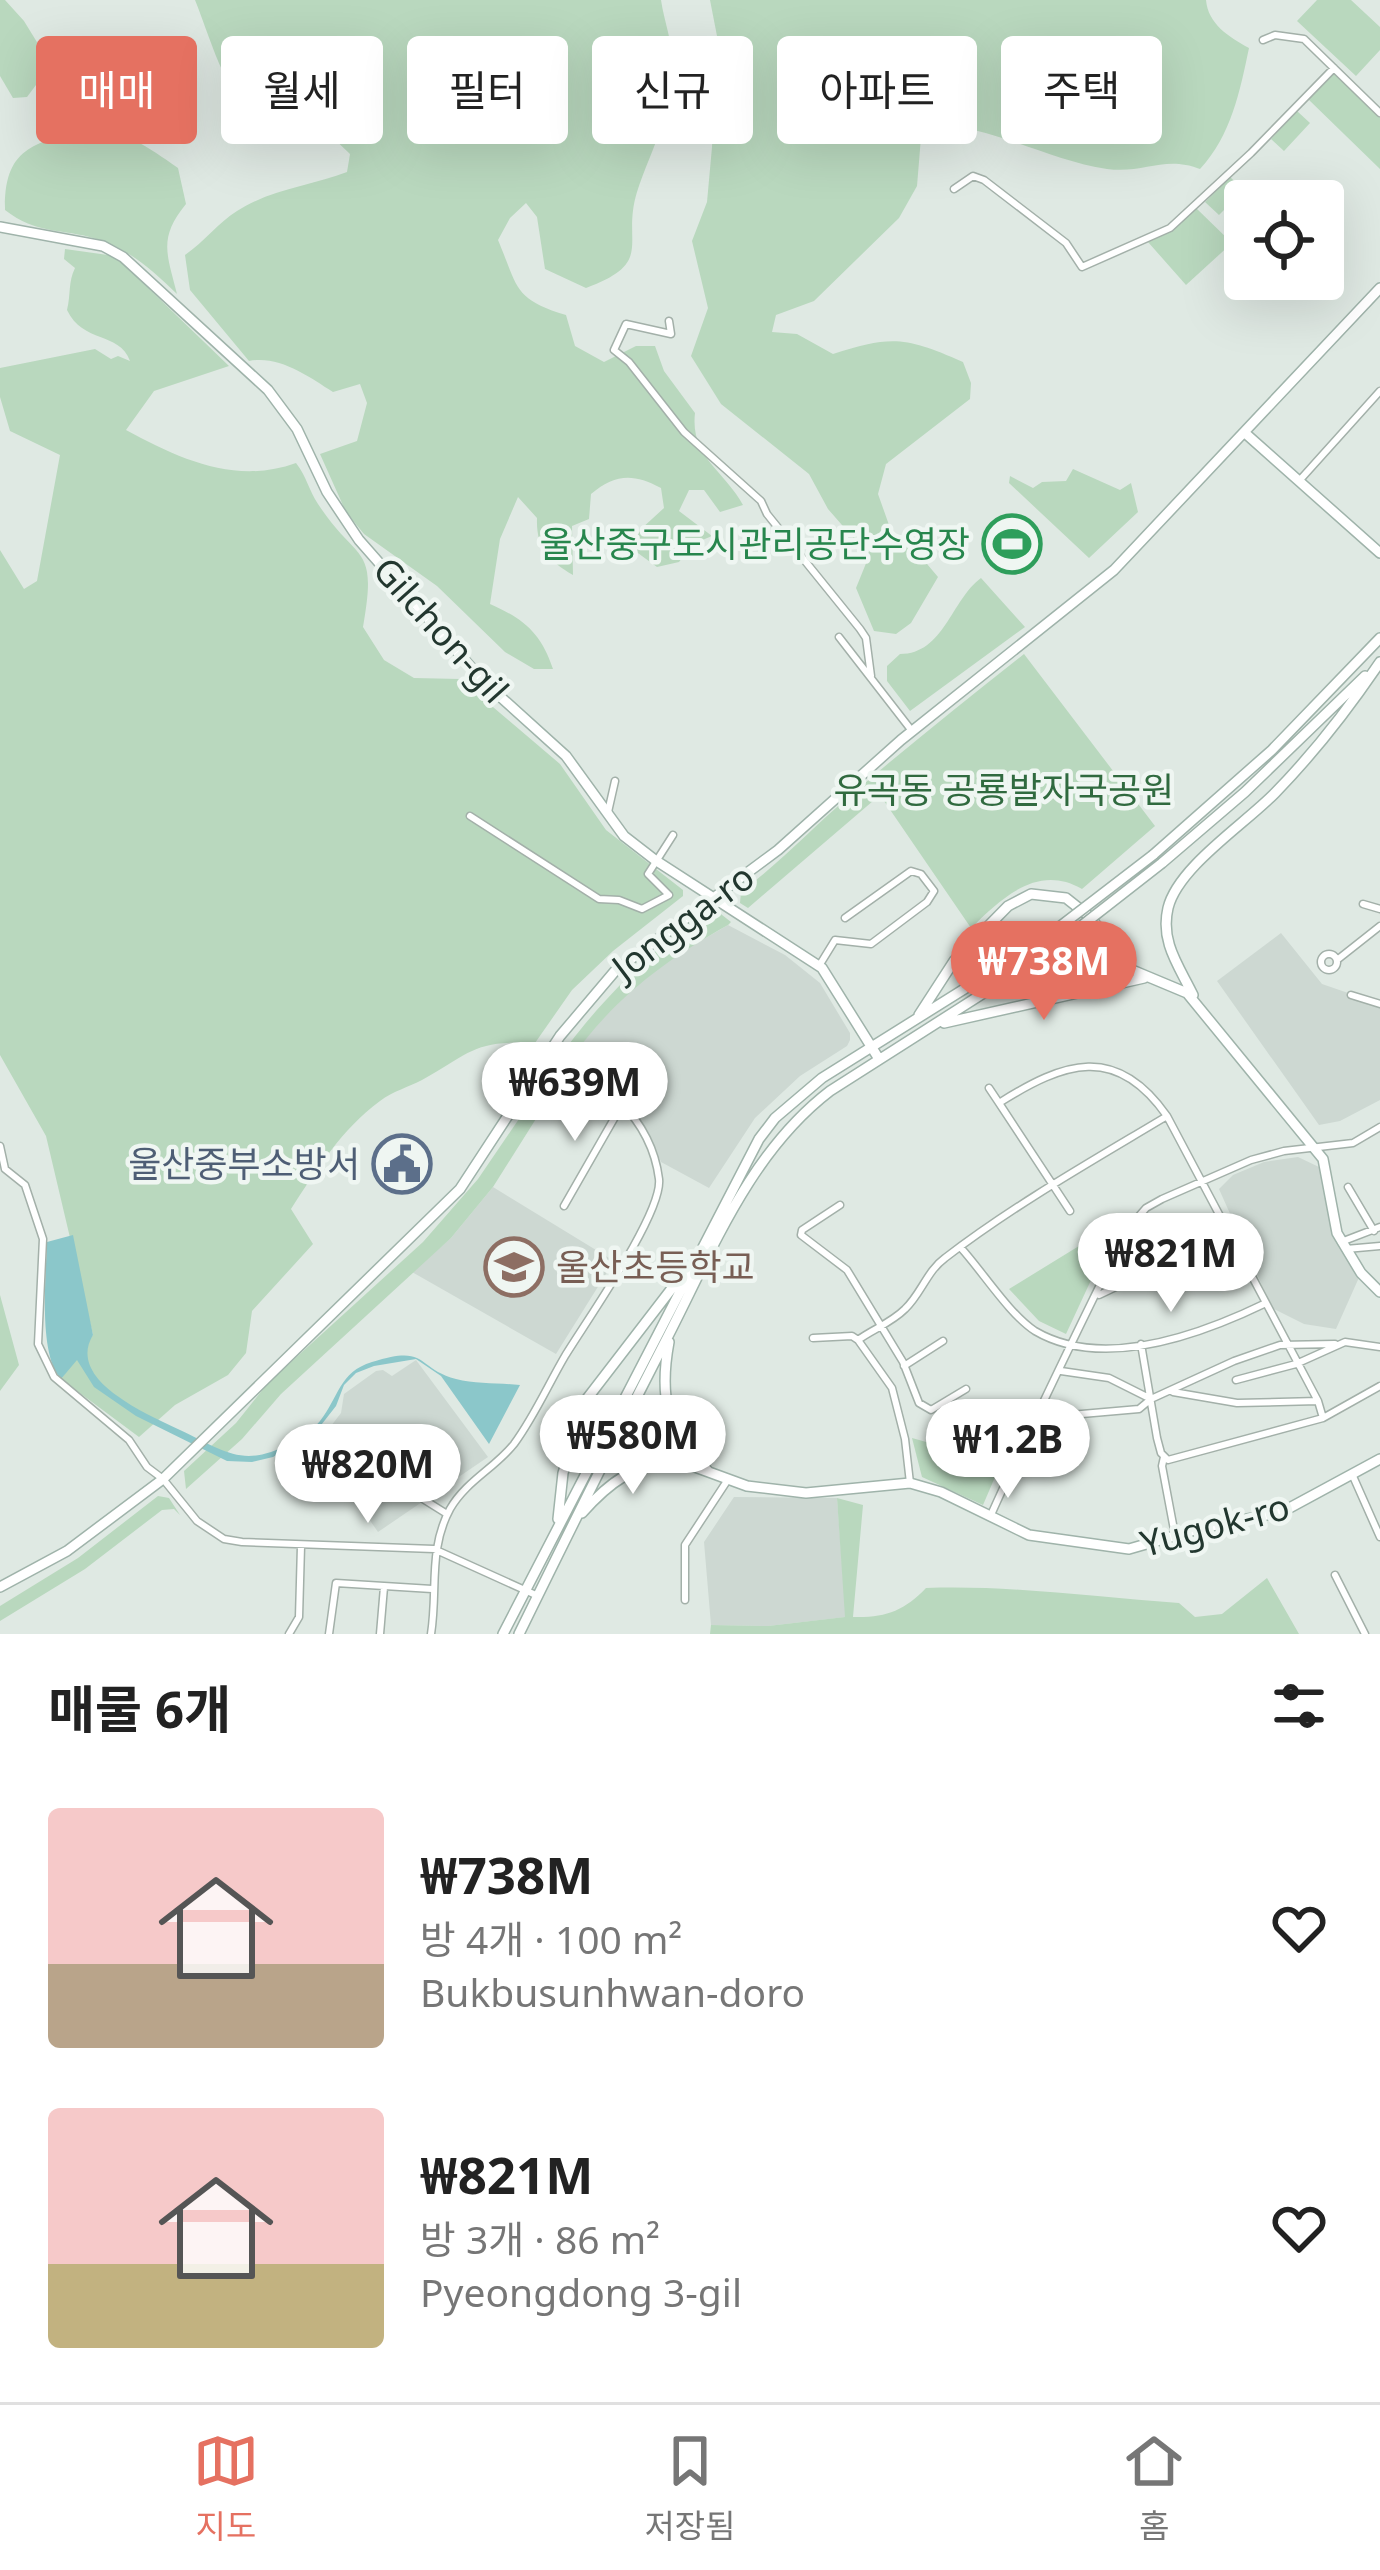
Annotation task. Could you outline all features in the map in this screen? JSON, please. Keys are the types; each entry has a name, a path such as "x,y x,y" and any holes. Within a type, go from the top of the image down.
{"main road":[{"name":"Gilchon-gil","path":"0,227 103,246 123,257 252,371 297,429 327,492 359,540 484,682 566,756 624,836 832,977 879,1059"},
{"name":"Jongga-ro","path":"0,1587 67,1552 163,1479 436,1216 472,1174 575,1015 615,971 778,850 912,731 1114,570 1380,288"},
{"path":"1245,433 1380,553"},
{"path":"502,1634 744,1162 775,1118 822,1078 1000,968 1157,859 1380,638"},
{"path":"519,1634 672,1328 770,1148 805,1110 1048,952 1257,781 1380,661"},
{"path":"1198,1006 1167,944 1166,914 1172,897 1192,870 1276,793 1325,737 1380,661"},
{"path":"908,1025 927,1006 946,971 1014,901 1031,894 1058,895 1090,917 1132,970 1176,985 1198,1006 1314,1147 1328,1167 1331,1207 1344,1245 1380,1292"},
{"path":"971,942 966,954 970,967 985,972 1000,968"},
{"path":"926,1030 1121,981 1156,979"},
{"path":"557,1525 563,1473 586,1400 694,1258"},
{"path":"672,1328 664,1405 683,1445 712,1475"},
{"path":"586,1400 601,1410"},
{"name":"Yugok-ro","path":"632,1435 693,1468 727,1480 806,1493 910,1483 941,1492 1029,1535 1129,1549 1282,1512 1380,1459"},
{"path":"574,1521 605,1490 637,1469 667,1464 693,1468"}],"street":[{"path":"1263,40 1275,35 1304,39 1380,113"},
{"path":"953,189 973,176 984,180 1066,243 1082,267 1170,228 1334,68"},
{"path":"669,321 671,334 626,324 614,350 703,453 761,501 766,514 860,628 866,638 871,676"},
{"path":"1299,481 1380,391"},
{"path":"1370,544 1380,532"},
{"path":"839,637 912,731"},
{"path":"607,815 615,781"},
{"path":"470,816 598,899 642,908 667,898 668,890 648,874 674,835"},
{"path":"819,966 836,940 871,944 927,902 934,891 921,874 911,871 845,918"},
{"path":"1363,904 1380,909"},
{"path":"1337,959 1380,926"},
{"path":"1351,995 1380,1004"},
{"path":"430,1634 434,1549 447,1514 464,1490 516,1442 621,1267 660,1182 623,1102 597,1079 551,1051"},
{"path":"999,1103 1057,1072 1113,1067 1132,1077 1167,1116 1205,1183 1323,1418"},
{"path":"988,1088 1070,1211"},
{"path":"564,1206 623,1102"},
{"path":"858,1340 910,1305 936,1265 1051,1185 1167,1116"},
{"path":"990,1517 1034,1418 1137,1217 1162,1199 1262,1156 1353,1143 1380,1127"},
{"path":"0,1146 5,1169 26,1185 43,1239 38,1344 54,1378 129,1440 197,1521 224,1539 434,1549 538,1596"},
{"path":"1344,1245 1377,1229 1348,1187"},
{"path":"840,1205 801,1235 847,1270 904,1366 919,1403 932,1411 966,1389"},
{"path":"1344,1245 1380,1246"},
{"path":"961,1248 1034,1330 1075,1344 1112,1349 1141,1344 1236,1317 1266,1303"},
{"path":"1096,1296 1238,1249"},
{"path":"813,1338 852,1336 892,1388 910,1483"},
{"path":"904,1366 943,1341"},
{"path":"1034,1418 1139,1409 1234,1361 1286,1345 1354,1341 1380,1347"},
{"path":"1141,1344 1175,1535"},
{"path":"1236,1381 1296,1364 1334,1345"},
{"path":"1060,1371 1109,1378 1151,1399"},
{"path":"1164,1457 1323,1418 1380,1386"},
{"path":"1172,1392 1238,1403 1318,1401"},
{"path":"1352,1474 1380,1537"},
{"path":"685,1600 685,1545 727,1480"},
{"path":"423,1498 447,1514"},
{"path":"289,1634 299,1617 302,1546"},
{"path":"1335,1575 1366,1634"},
{"path":"329,1634 336,1583 432,1589"},
{"path":"380,1634 384,1587"}],"shaded area":[{"path":"728,925 785,955 820,983 850,1040 800,1076 755,1118 709,1188 661,1162 618,1085 571,1059 602,1016 631,989"},
{"path":"1281,933 1322,984 1380,1004 1380,1100 1340,1121 1319,1125 1217,981"},
{"path":"1298,1157 1319,1167 1328,1178 1334,1225 1361,1273 1336,1329 1304,1324 1272,1308 1219,1189 1233,1175 1264,1162"},
{"name":"울산초등학교","path":"493,1187 614,1261 556,1354 412,1272 451,1238"},
{"path":"416,1360 488,1457 378,1532 317,1444 341,1413 344,1394 376,1371 392,1376"},
{"path":"734,1497 837,1498 846,1617 768,1626 711,1625 704,1542"}],"green space":[{"path":"0,0 5,0 36,41 36,85 27,97 13,98 0,76"},
{"path":"195,0 661,0 669,36 592,36 592,144 655,144 637,192 629,260 608,279 586,288 545,269 537,217 526,203 510,218 498,240 520,289 536,303 566,315 575,346 604,362 636,346 655,346 664,371 695,413 703,452 743,505 720,512 704,490 689,490 679,511 712,536 693,544 679,562 657,567 631,548 641,529 664,508 661,488 633,478 616,479 591,494 589,519 572,526 573,575 545,552 537,518 518,497 500,539 490,604 530,629 553,669 534,669 505,652 437,586 364,534 346,512 320,454 357,441 367,403 360,384 333,392 282,364 249,361 190,290 185,255 237,211 347,172 350,154 340,144 383,144 383,36 221,36 221,67"},
{"path":"710,0 1206,0 1215,23 1249,48 1227,128 1200,169 1165,164 1107,169 1019,144 1162,144 1162,36 1001,36 1001,138 977,131 977,36 777,36 777,144 920,144 917,186 899,218 814,301 776,315 772,332 797,334 833,354 870,344 912,343 963,362 971,383 970,399 886,464 878,494 894,539 922,558 938,577 911,623 896,634 874,631 856,588 869,556 828,509 809,474 721,404 691,356 708,308 692,241 707,202 712,144 753,144 753,36 717,36"},
{"path":"1317,0 1351,0 1380,27 1380,50 1356,76 1297,21"},
{"path":"1334,71 1380,116 1380,169 1308,99"},
{"path":"1297,111 1310,123 1284,151 1271,139"},
{"path":"37,144 141,144 178,168 186,204 171,227 167,247 177,294 120,249 97,239 39,227 5,210 10,171"},
{"path":"1224,183 1224,210 1219,215 1205,202"},
{"path":"1196,208 1224,235 1224,250 1186,285 1148,242 1170,232"},
{"path":"65,249 115,256 229,366 154,391 126,430 208,466 251,471 296,463 318,504 366,567 363,627 384,660 414,678 460,679 560,764 606,830 683,890 683,896 572,990 535,1043 474,1050 385,1098 353,1124 291,1209 313,1244 252,1311 246,1353 228,1375 175,1405 139,1437 61,1379 93,1335 46,1136 0,1055 0,550 24,589 37,581 60,455 10,431 0,397 0,368 95,349 111,359 118,356 130,361 118,345 82,328 67,310 75,268 64,259"},
{"path":"1073,469 1120,490 1131,483 1138,512 1089,558 1009,483 1010,476 1033,488 1042,482 1066,481"},
{"path":"981,578 1025,627 910,711 887,681 887,666 900,654 915,652 937,636"},
{"name":"유곡동 공룡발자국공원","path":"1024,654 1155,826 1082,889 1066,882 1035,882 1007,896 971,928 880,795 748,908 740,903 741,892 838,806"},
{"path":"717,911 731,922 641,983 571,1059 567,1056 567,1047 636,970 679,933"},
{"path":"555,1066 568,1068 493,1187 451,1238 281,1394 242,1439 186,1489 184,1471 236,1423 268,1383 423,1242 478,1179"},
{"path":"1118,1222 1066,1334 1039,1321 1009,1289"},
{"path":"0,1295 19,1365 0,1391"},
{"path":"912,1438 1001,1463 983,1505 922,1477"},
{"path":"158,1496 169,1498 180,1515 174,1509 162,1510 85,1569 0,1621 0,1606 78,1558"},
{"path":"837,1498 863,1505 853,1617 893,1612 926,1588 958,1588 1179,1603 1195,1617 1222,1614 1267,1578 1299,1634 710,1634 711,1625 768,1626 845,1617"}],"water":[{"path":"73,1235 93,1335 88,1361 96,1376 131,1405 222,1450 260,1455 295,1441 320,1421 341,1386 353,1372 390,1357 413,1357 456,1379 520,1385 489,1444 441,1376 416,1359 374,1366 356,1373 344,1385 336,1406 318,1429 273,1457 227,1461 136,1416 94,1387 77,1360 61,1379 46,1334 47,1242"}],"tunnel":[{"path":"601,1410 632,1435"}],"place":[{"name":"울산중구도시관리공단수영장","path":"1012,544"},
{"name":"울산중부소방서","path":"402,1164"},
{"name":"울산초등학교","path":"514,1267"}]}
